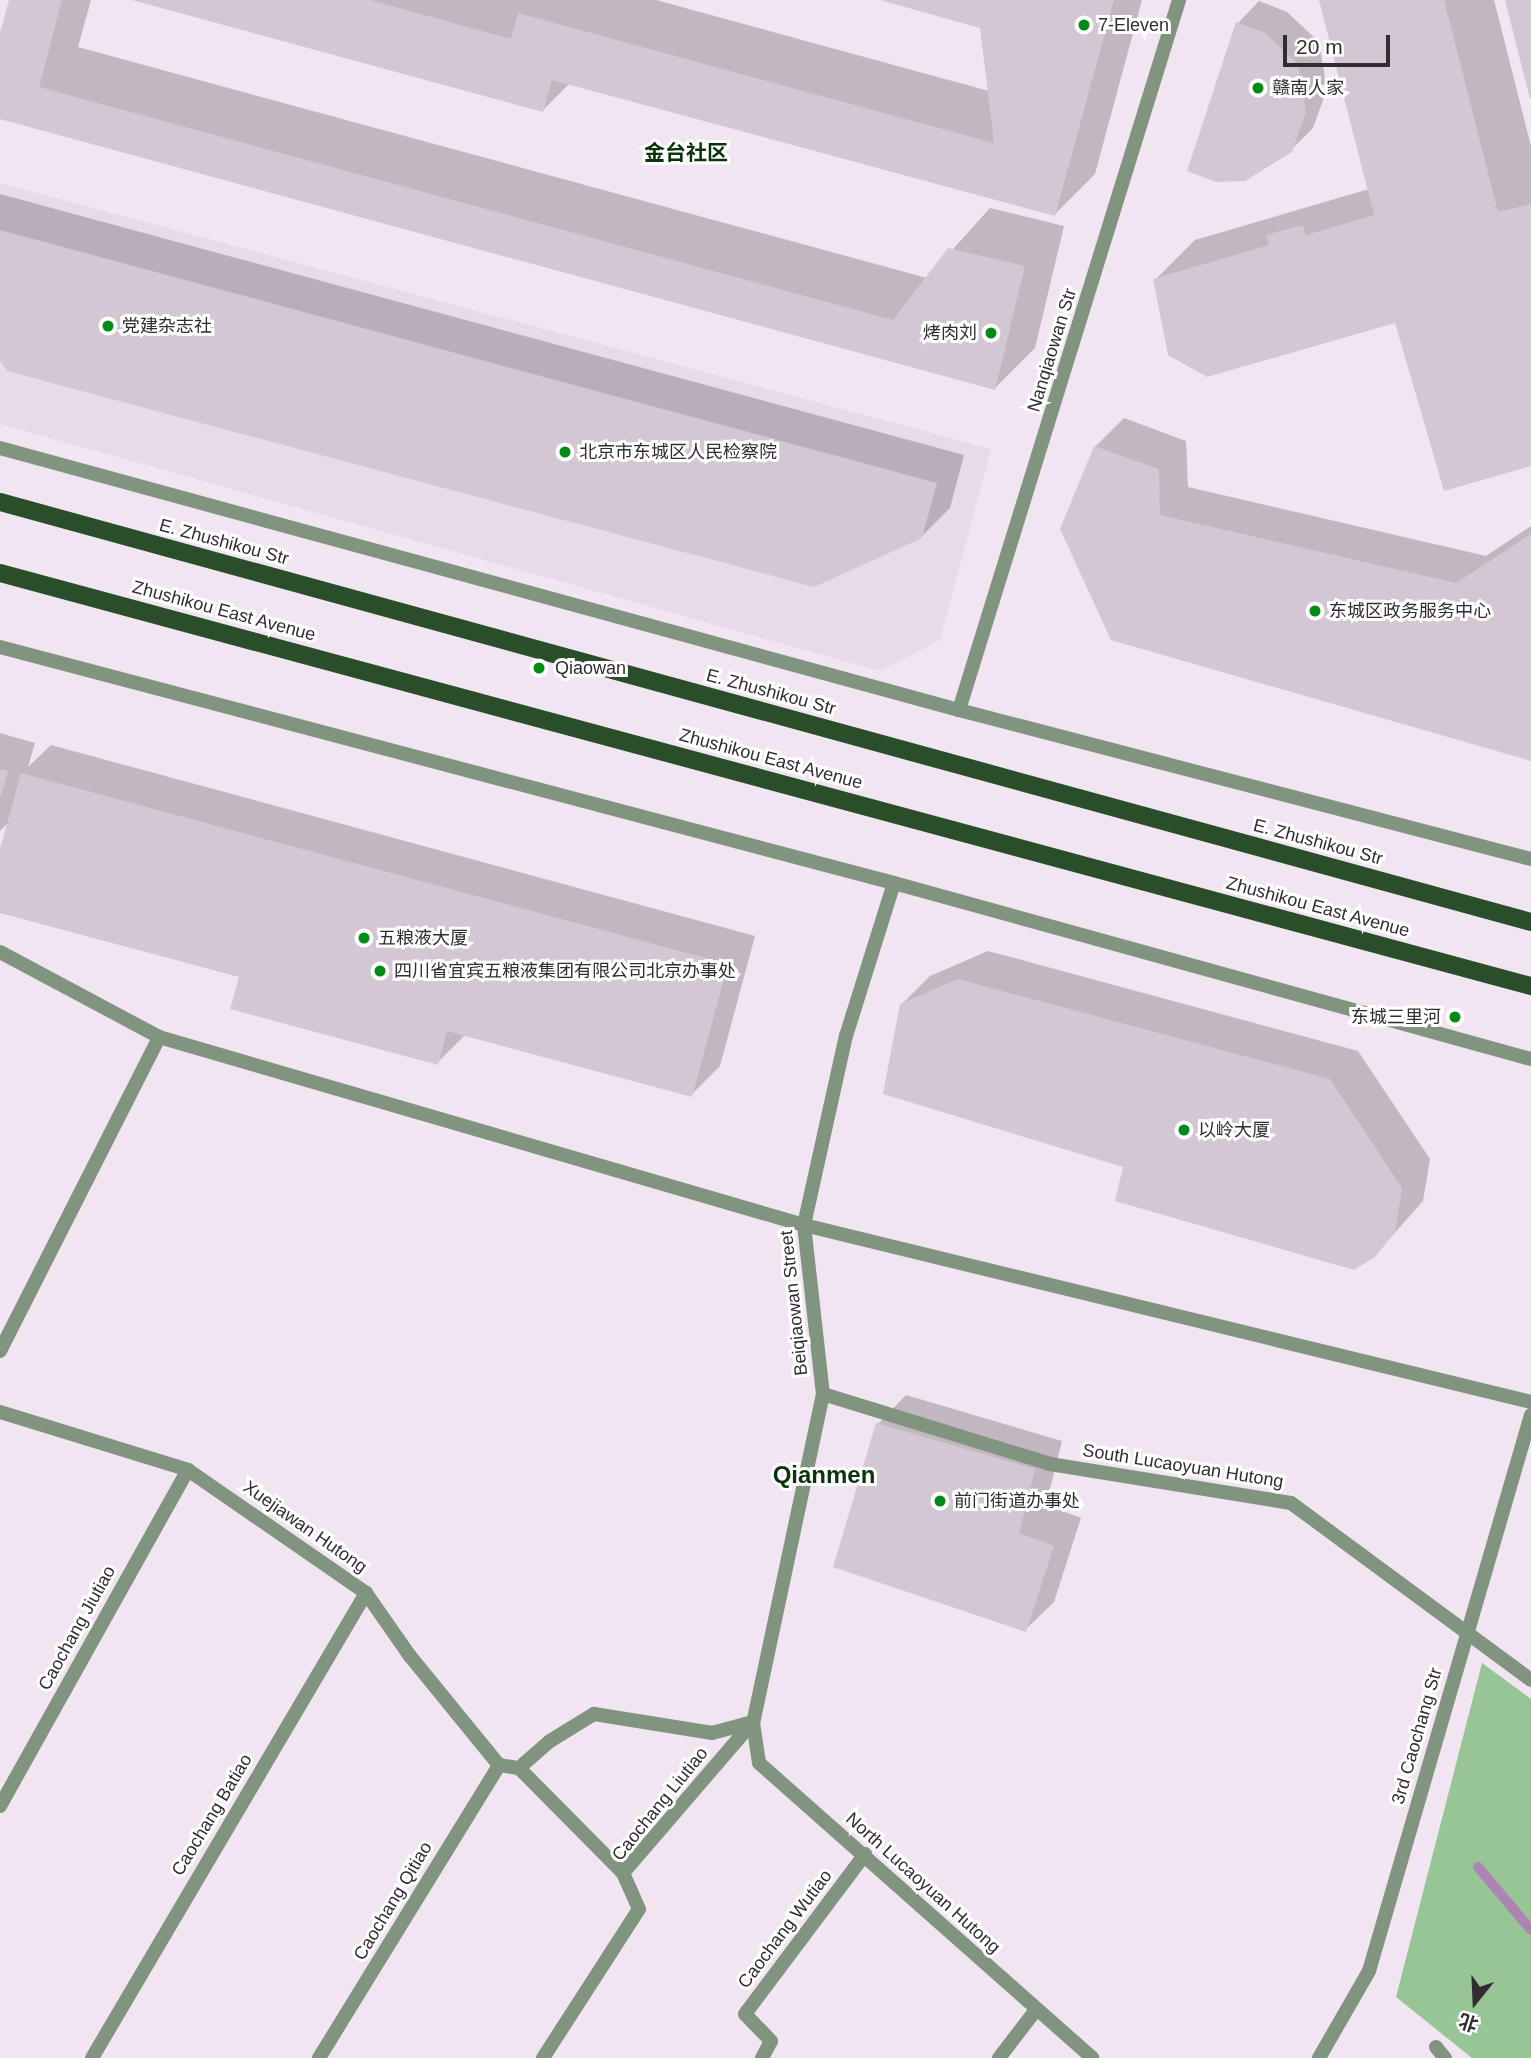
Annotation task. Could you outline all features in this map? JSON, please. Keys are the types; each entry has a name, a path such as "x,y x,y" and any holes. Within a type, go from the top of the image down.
{"main road":[{"name":"E. Zhushikou Str","path":"0,502 1531,922"},
{"name":"Zhushikou East Avenue","path":"0,573 1531,986"}],"street":[{"name":"Nanqiaowan Str","path":"959,710 1178,0"},
{"path":"0,448 959,710 1531,859"},
{"path":"0,648 894,883 1531,1059"},
{"name":"Beiqiaowan Street","path":"753,1722 823,1394 804,1225 846,1036 894,883"},
{"path":"0,952 159,1037 804,1225 1531,1402"},
{"path":"0,1351 159,1037"},
{"name":"South Lucaoyuan Hutong","path":"823,1394 1050,1464 1292,1503 1531,1680"},
{"name":"Xuejiawan Hutong","path":"0,1412 188,1470 366,1593 410,1656 499,1765"},
{"name":"3rd Caochang Str","path":"1320,2058 1369,1971 1531,1415"},
{"name":"Caochang Jiutiao","path":"0,1805 188,1470"},
{"name":"Caochang Batiao","path":"92,2058 366,1593"},
{"path":"519,1768 550,1741 594,1714 712,1733 753,1722"},
{"name":"North Lucaoyuan Hutong","path":"753,1722 759,1763 865,1854 1035,2011 1092,2058"},
{"name":"Caochang Liutiao","path":"543,2058 639,1909 624,1873 753,1722"},
{"path":"499,1765 519,1768 624,1873"},
{"name":"Caochang Qitiao","path":"319,2058 499,1765"},
{"name":"Caochang Wutiao","path":"762,2058 771,2040 745,2014 865,1854"},
{"path":"999,2058 1035,2011"}],"shaded area":[{"path":"0,183 991,449 940,640 880,671 0,424"}],"green space":[{"path":"1482,1663 1531,1699 1531,2058 1472,2058 1396,1997"}],"building":[{"path":"9,0 62,0 39,87 893,320 948,248 1025,266 995,390 0,119 0,33"},
{"path":"132,0 370,0 511,39 518,13 994,143 980,28 880,0 1114,0 1055,216 552,80 543,112"},
{"path":"1319,0 1444,0 1498,212 1531,204 1531,466 1444,491 1395,323 1207,377 1168,355 1153,279 1269,245 1266,235 1303,225 1306,235 1374,215"},
{"path":"1505,0 1531,0 1531,99 1530,99"},
{"name":"赣南人家","path":"1236,22 1265,33 1298,64 1306,112 1292,152 1245,181 1216,182 1187,171"},
{"name":"北京市东城区人民检察院","path":"0,230 937,483 922,538 814,587 7,371 0,360"},
{"name":"东城区政务服务中心","path":"1094,446 1159,469 1160,515 1456,583 1531,534 1531,761 1111,640 1060,529"},
{"path":"0,769 8,771 1,796 0,796"},
{"name":"五粮液大厦","path":"21,773 728,964 692,1097 447,1031 438,1065 230,1009 239,977 0,913 0,849"},
{"name":"以岭大厦","path":"958,979 1330,1079 1402,1188 1395,1232 1376,1256 1354,1270 1115,1201 1123,1167 883,1094 900,1004"},
{"name":"前门街道办事处","path":"876,1423 1035,1469 1019,1533 1054,1546 1026,1632 833,1567"}],"waterway":[{"path":"1478,1867 1531,1930"}],"place":[{"name":"7-Eleven","path":"1084,25"},
{"name":"赣南人家","path":"1258,88"},
{"name":"党建杂志社","path":"108,326"},
{"name":"烤肉刘","path":"991,333"},
{"name":"北京市东城区人民检察院","path":"565,452"},
{"name":"东城区政务服务中心","path":"1315,611"},
{"name":"Qiaowan","path":"539,668"},
{"name":"五粮液大厦","path":"364,938"},
{"name":"四川省宜宾五粮液集团有限公司北京办事处","path":"380,971"},
{"name":"东城三里河","path":"1455,1017"},
{"name":"以岭大厦","path":"1184,1130"},
{"name":"前门街道办事处","path":"940,1501"}],"district":[{"name":"金台社区","path":"686,153"},
{"name":"Qianmen","path":"824,1475"}]}
